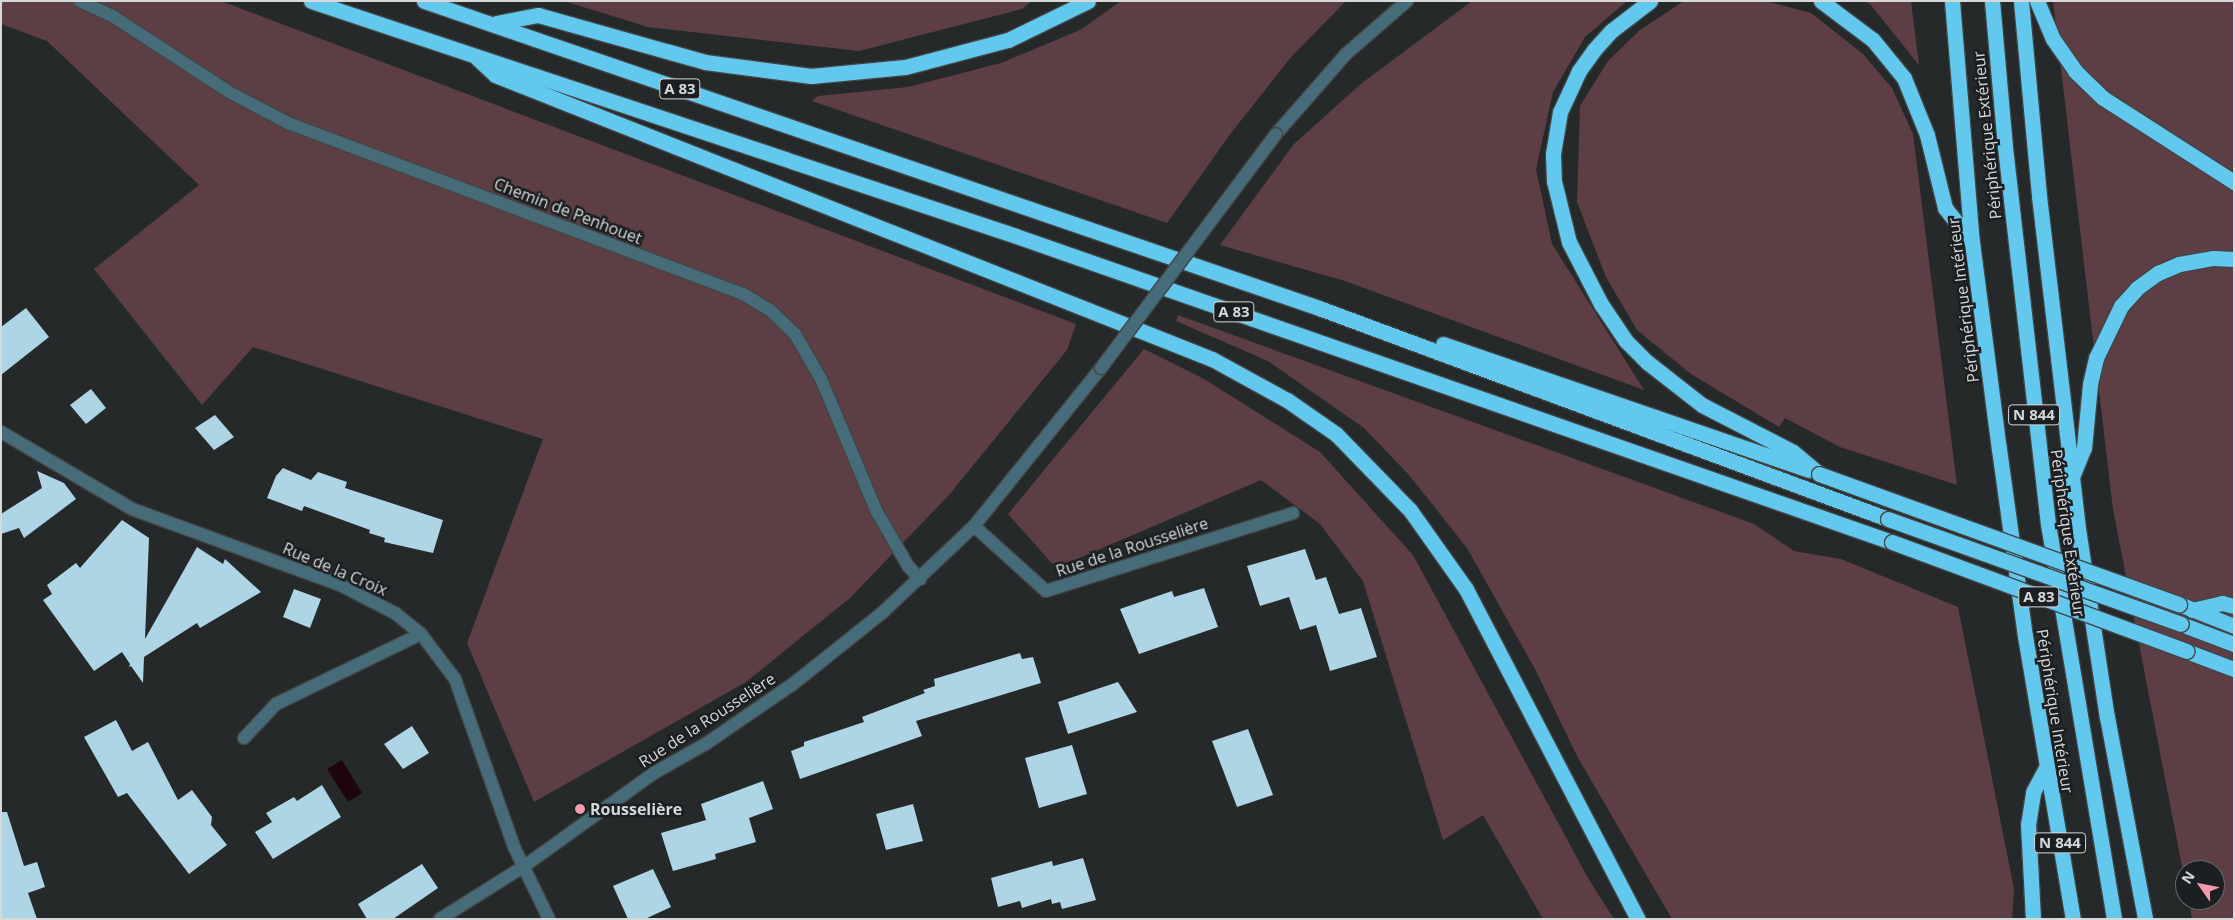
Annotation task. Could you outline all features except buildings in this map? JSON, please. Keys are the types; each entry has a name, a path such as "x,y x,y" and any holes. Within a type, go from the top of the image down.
{"highway":[{"path":"311,1 475,56 495,75 1212,359 1279,395 1336,434 1410,510 1466,589 1638,919"},
{"path":"424,1 494,23 538,15 704,62 811,76 905,67 1008,40 1088,1"},
{"path":"1650,1 1611,31 1594,50 1579,71 1560,112 1553,154 1554,181 1569,242 1601,304 1647,362 1702,405 1793,452 1819,474"},
{"path":"1821,1 1873,40 1904,78 1927,135 1945,208 1972,242"},
{"name":"Périphérique Intérieur","path":"1952,1 1972,242 2006,501 2046,768 2074,919"},
{"name":"Périphérique Extérieur","path":"1992,1 2007,166 2048,524 2114,919"},
{"path":"2021,1 2071,479 2107,716 2145,919"},
{"path":"2037,1 2053,39 2075,71 2103,98 2234,182"},
{"name":"A 83","path":"494,23 586,57 1319,308 2234,644"},
{"name":"A 83","path":"475,56 574,86 1016,236 1892,542 2234,669"},
{"path":"2071,479 2084,448 2090,384 2096,358 2121,306 2137,288 2158,273 2179,264 2213,258 2234,259"},
{"path":"1319,308 1467,351 1819,474 2234,626"},
{"path":"2186,607 2222,603 2234,606"},
{"path":"2033,919 2028,825 2033,792 2046,768"}],"street":[{"name":"Chemin de Penhouet","path":"80,1 114,17 229,92 288,123 743,294 770,310 795,334 821,379 878,512 908,566 920,579"},
{"name":"Rue de la Rousselière","path":"440,919 523,867 654,773 707,743 793,684 920,579 974,526 1101,368 1276,134 1346,54 1407,1"},
{"name":"Rue de la Croix","path":"1,432 132,510 342,586 395,613 421,634 455,679 523,867 549,919"},
{"name":"Rue de la Rousselière","path":"974,526 1046,592 1293,513"},
{"path":"244,738 276,704 421,634"}],"shaded area":[{"path":"1,1 221,1 1076,324 1067,350 949,495 850,598 746,682 534,802 467,643 543,439 253,347 202,405 94,269 199,185 47,41 1,24"},
{"path":"564,1 1032,1 1022,9 859,51 648,27"},
{"path":"1121,1 1346,1 1292,56 1231,133 1167,223 812,101 818,96 908,87 1001,63 1080,30"},
{"path":"1472,1 1627,1 1585,37 1553,92 1536,169 1552,244 1644,390 1345,281 1220,245 1294,144 1362,83"},
{"path":"1684,1 1766,1 1811,13 1863,54 1892,88 1913,134 1957,485 1840,447 1785,418 1779,427 1691,374 1637,330 1606,277 1577,202 1580,106 1608,61 1640,30"},
{"path":"1864,1 1911,1 1919,65 1870,4"},
{"path":"2053,1 2234,1 2234,919 2192,919 2191,910 2225,910 2225,860 2181,860 2113,509"},
{"path":"1178,315 1754,524 1794,551 1841,559 1958,607 2014,889 2012,919 1672,919 1577,756 1535,669 1467,548 1409,475 1364,428 1268,361 1176,321"},
{"path":"1144,349 1204,379 1320,452 1413,555 1588,878 1614,919 1543,919 1483,815 1443,840 1363,581 1320,524 1261,480 1056,568 1008,514"},
{"path":"342,760 362,793 348,802 327,769"}],"place":[{"name":"Rousselière","path":"580,809"}]}
